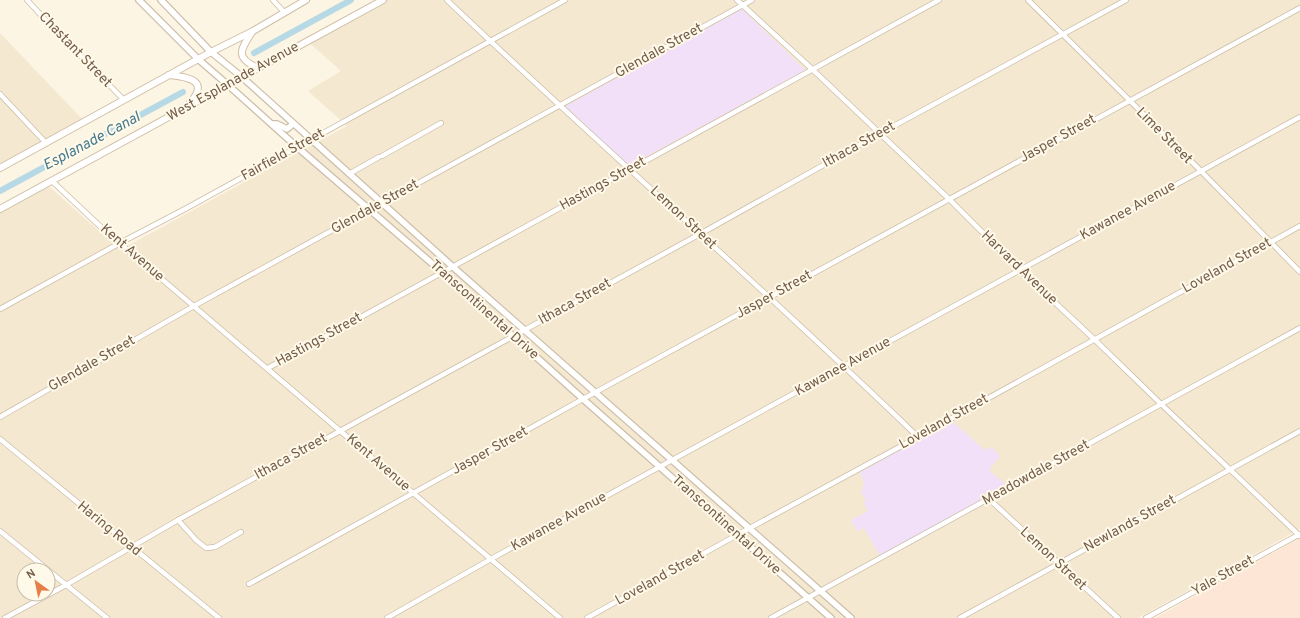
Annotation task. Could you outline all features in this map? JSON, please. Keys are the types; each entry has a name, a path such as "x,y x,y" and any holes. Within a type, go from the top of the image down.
{"main road":[{"path":"0,168 198,59 253,31 306,0"},
{"name":"West Esplanade Avenue","path":"0,210 383,0"},
{"path":"253,31 244,44 242,58 246,62 258,68"},
{"path":"169,75 191,78 198,88 196,96 185,109"}],"street":[{"name":"Chastant Street","path":"27,0 124,100"},
{"name":"Transcontinental Drive","path":"139,0 198,59 443,273 831,618"},
{"name":"Transcontinental Drive","path":"161,0 211,52 242,77 310,140 851,618"},
{"path":"273,0 284,12"},
{"name":"Lemon Street","path":"447,0 560,106 845,366 918,437"},
{"name":"Fairfield Street","path":"0,309 120,242 185,209 566,0"},
{"name":"Harvard Avenue","path":"737,0 1300,535"},
{"name":"Glendale Street","path":"0,416 194,306 752,0"},
{"name":"Hastings Street","path":"268,368 939,0"},
{"name":"Lime Street","path":"1028,0 1201,171 1300,272"},
{"name":"Ithaca Street","path":"5,618 340,430 1126,0"},
{"name":"Jasper Street","path":"249,584 583,399 1300,8"},
{"path":"0,94 46,143"},
{"name":"Kawanee Avenue","path":"387,618 1300,116"},
{"path":"349,174 441,123"},
{"path":"271,124 277,124 287,129 293,124"},
{"name":"Kent Avenue","path":"52,181 102,228 560,618"},
{"name":"Loveland Street","path":"587,618 1300,226"},
{"name":"Meadowdale Street","path":"771,618 1300,328"},
{"name":"Newlands Street","path":"960,618 1300,431"},
{"name":"Haring Road","path":"0,439 219,618"},
{"name":"Lemon Street","path":"989,499 1118,618"},
{"path":"178,520 196,540 206,548 215,547 241,532"},
{"path":"0,531 107,618"},
{"name":"Yale Street","path":"1146,618 1300,535"}],"shaded area":[{"path":"375,0 1300,0 1300,529 1138,618 0,618 0,205 43,181 120,250 347,126 308,91 341,71 305,39"},
{"path":"742,9 805,70 629,166 564,107"},
{"path":"0,33 82,119 0,164"},
{"path":"952,421 985,450 992,447 1000,456 989,470 1007,486 880,556 864,528 857,531 851,520 868,511 863,502 866,501 861,492 864,483 860,472"},
{"path":"1300,538 1300,618 1155,618"}],"waterway":[{"name":"Esplanade Canal","path":"254,53 351,0"},
{"name":"Esplanade Canal","path":"0,191 183,92"}]}
